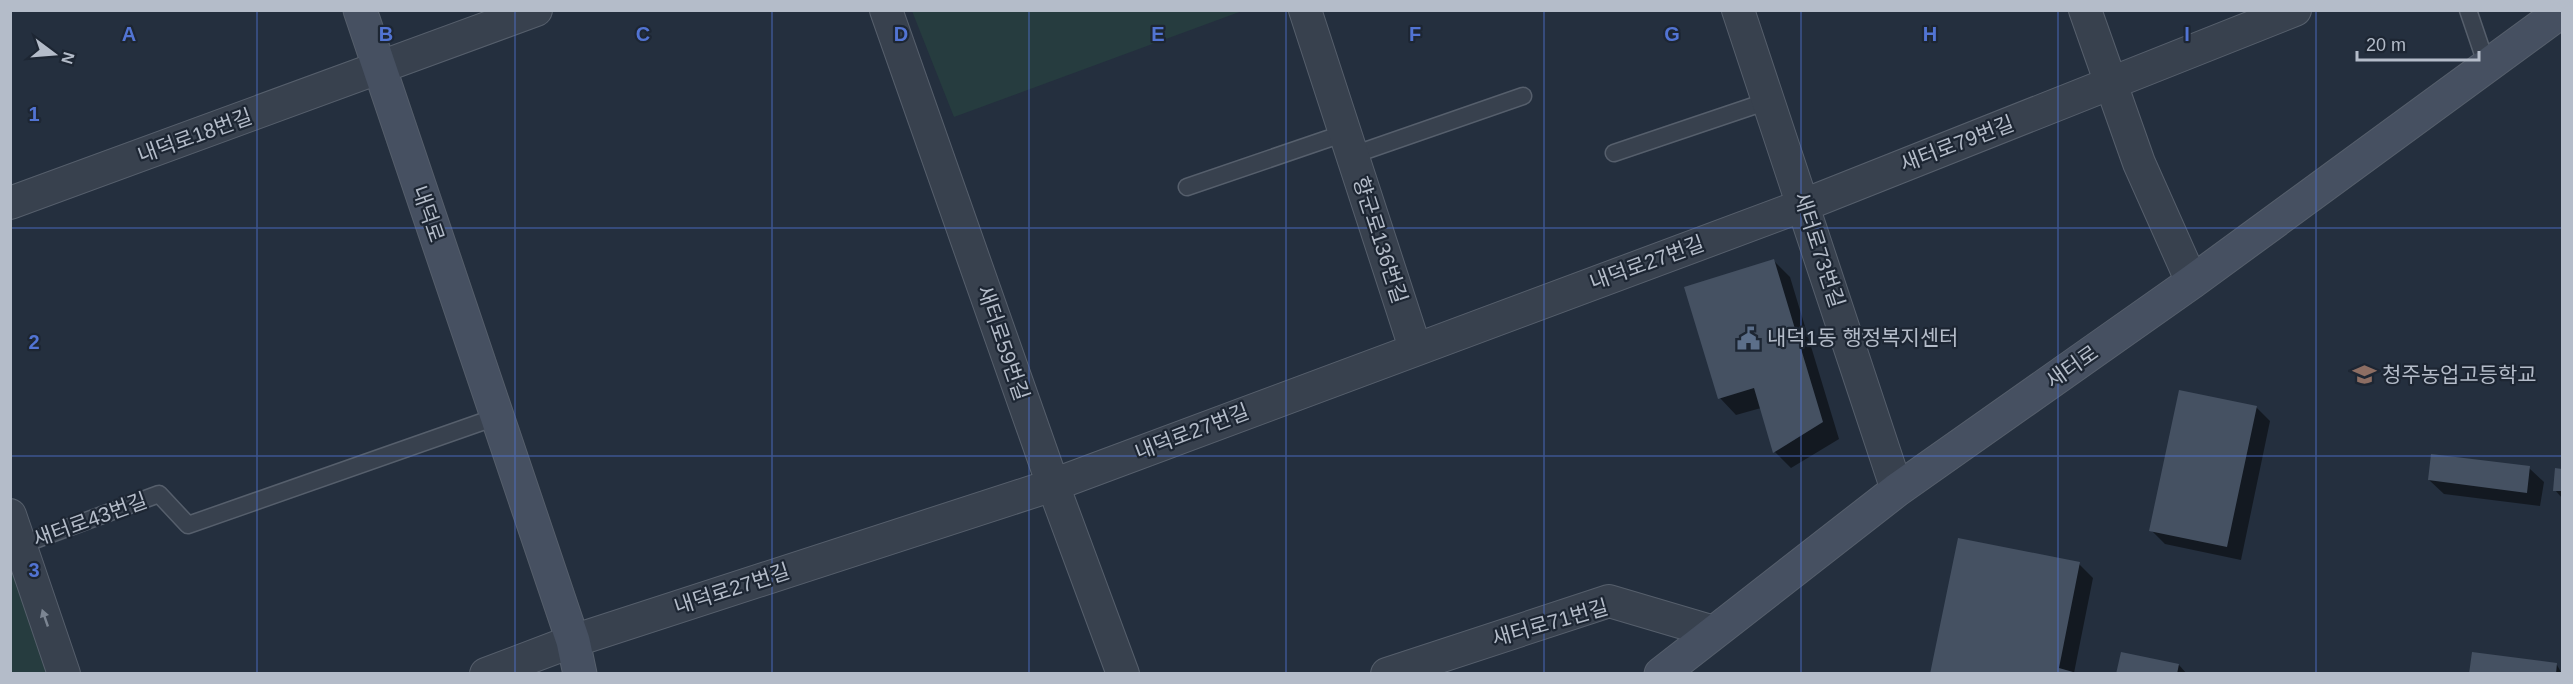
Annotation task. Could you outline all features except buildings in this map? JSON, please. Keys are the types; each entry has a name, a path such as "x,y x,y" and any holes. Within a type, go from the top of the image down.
{"street":[{"name":"내덕로","path":"360,10 573,641 580,674"},
{"name":"내덕로18번길","path":"10,203 536,10"},
{"name":"새터로59번길","path":"886,10 1053,484 1123,674"},
{"name":"향군로136번길","path":"1305,10 1415,348"},
{"path":"2085,10 2139,163 2192,282"},
{"name":"새터로79번길","path":"1804,205 2295,10"},
{"name":"새터로","path":"1661,674 1897,490 2192,282 2562,11"},
{"name":"새터로73번길","path":"1745,13 1768,101 1897,490"},
{"name":"내덕로27번길","path":"486,674 573,641 1053,484 1804,205"},
{"name":"새터로43번길","path":"10,515 64,674"},
{"name":"새터로71번길","path":"1387,674 1609,601 1714,632"}],"lane":[{"path":"2468,10 2487,66"},
{"path":"1187,187 1523,96"},
{"path":"1614,153 1768,101"},
{"name":"새터로43번길","path":"21,545 159,494 188,525 496,417"}],"green space":[{"path":"912,11 1242,11 954,117"},
{"path":"11,561 49,673 11,673"}],"place":[{"name":"내덕1동 행정복지센터","path":"1749,338"},
{"name":"청주농업고등학교","path":"2364,375"}]}
